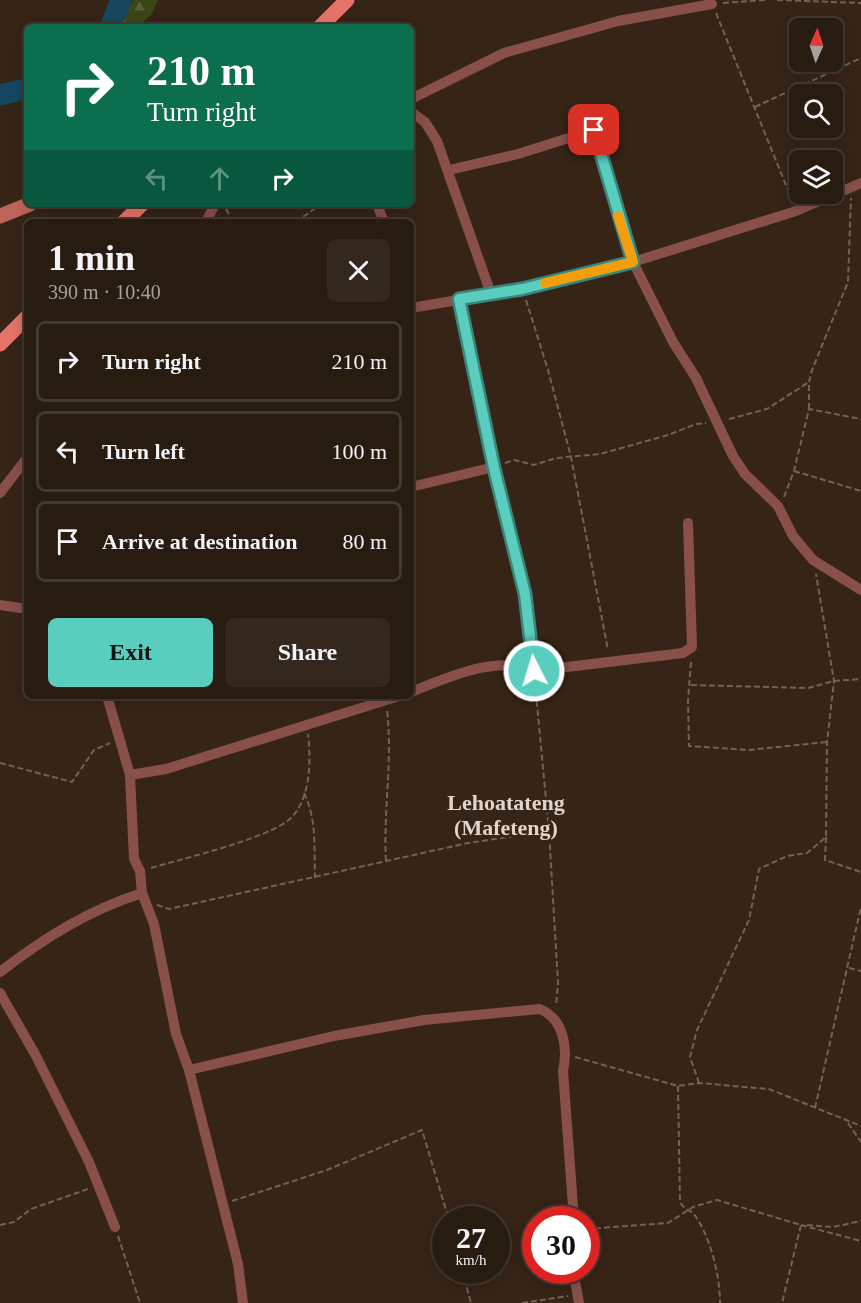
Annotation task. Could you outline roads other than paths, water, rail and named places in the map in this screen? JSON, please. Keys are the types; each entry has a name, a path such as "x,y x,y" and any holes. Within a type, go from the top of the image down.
{"main road":[{"path":"323,24 347,0"},
{"path":"127,219 139,207"},
{"path":"0,344 24,320"}],"street":[{"path":"414,98 504,53 618,21 712,4"},
{"path":"414,114 425,122 437,141 449,170 490,294"},
{"path":"449,170 518,154 594,130 633,262 673,342 696,378 716,423 745,474 778,507 793,536 813,560 861,590"},
{"path":"414,306 522,289 633,262 796,210 856,185"},
{"path":"0,216 24,206"},
{"path":"459,299 494,468 528,611 534,671"},
{"path":"0,493 24,462"},
{"path":"414,487 494,468"},
{"path":"414,691 471,672 502,665 522,666 534,671 675,656 692,647 688,523"},
{"path":"0,605 24,609"},
{"path":"108,699 130,775 134,859 140,871 144,898 154,924 176,1034 189,1070 238,1264 243,1303"},
{"path":"130,775 166,769 391,699"},
{"path":"0,972 38,943 103,906 144,898"},
{"path":"0,993 35,1054 99,1185 115,1227"},
{"path":"189,1070 334,1036 424,1020 540,1008 551,1013 561,1030 566,1054 562,1071 573,1206"},
{"path":"575,1284 578,1299"}],"waterway":[{"path":"111,24 121,0"},
{"path":"0,95 24,90"}],"district":[{"name":"Lehoatateng (Mafeteng)","path":"506,814"}]}
